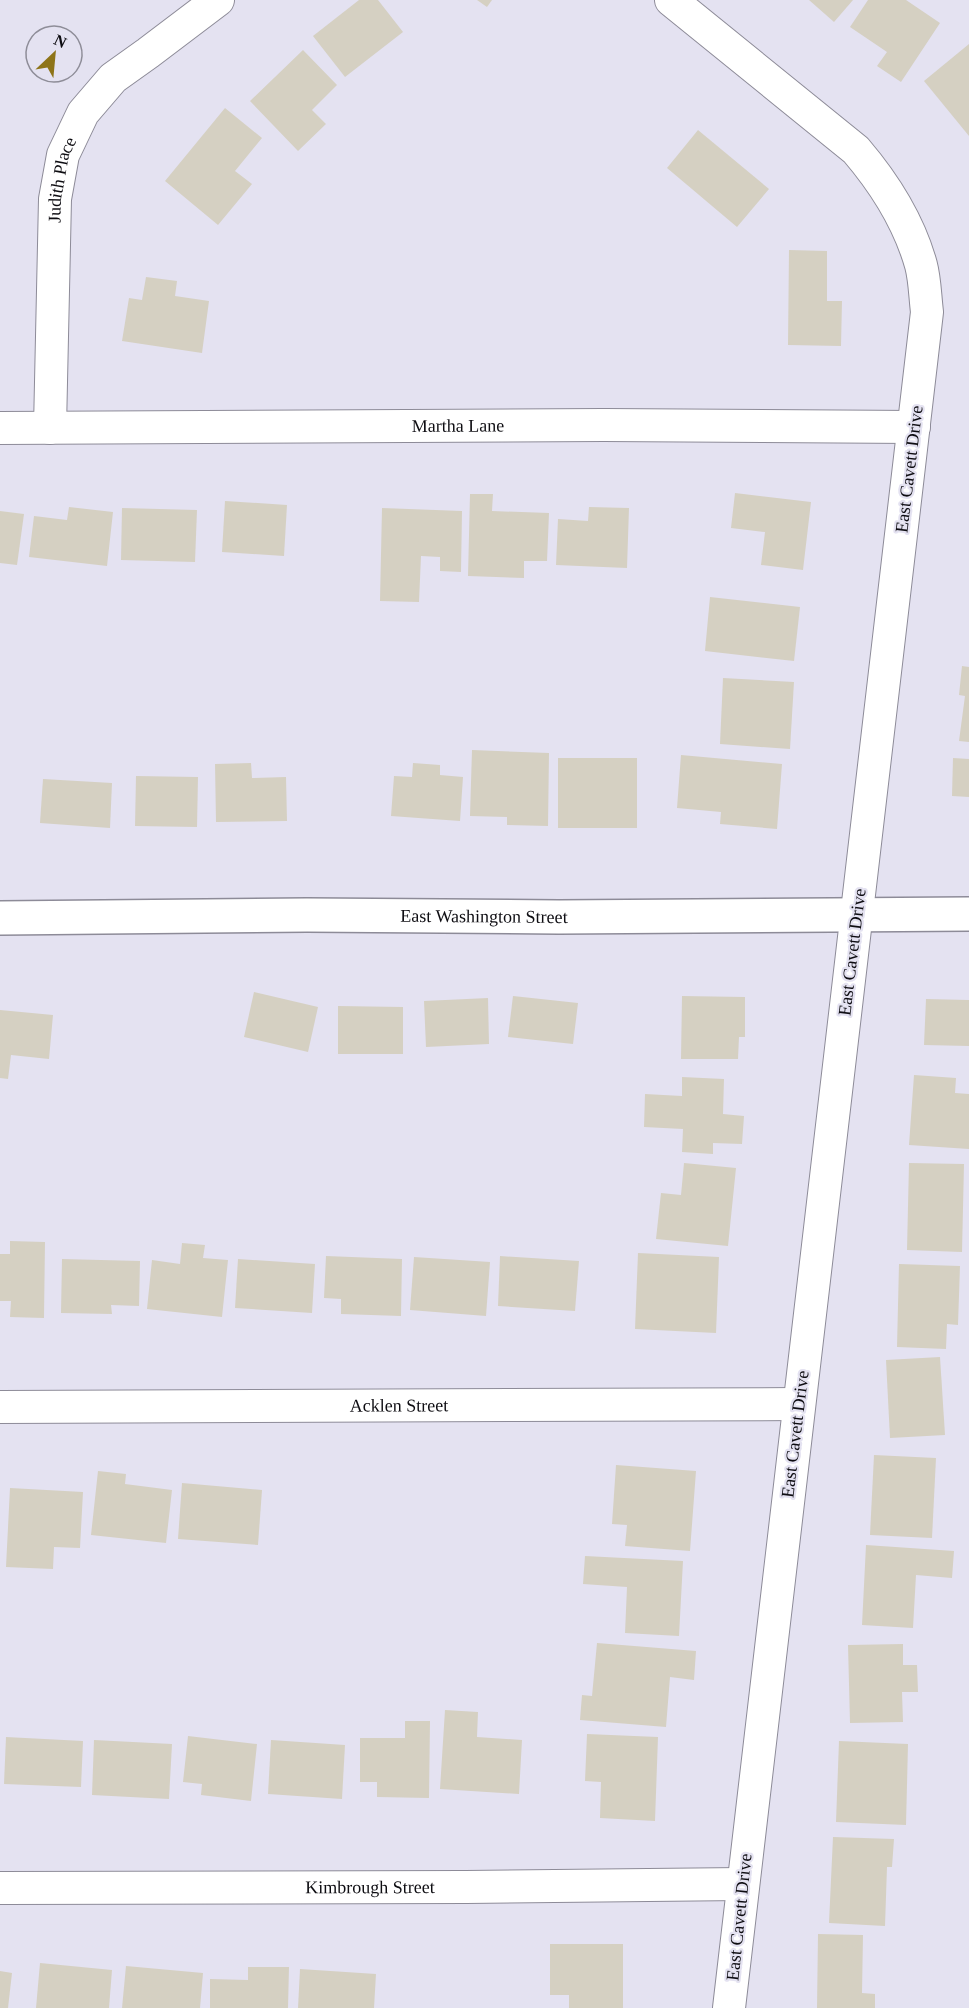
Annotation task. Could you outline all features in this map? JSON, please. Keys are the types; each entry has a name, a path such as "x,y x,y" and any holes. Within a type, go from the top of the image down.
{"street":[{"name":"Judith Place","path":"50,428 55,199 63,155 84,113 113,78 218,0"},
{"name":"East Cavett Drive","path":"671,0 856,150 874,171 903,216 921,266 927,312 729,2008"},
{"name":"Martha Lane","path":"0,428 580,425 914,427"},
{"name":"East Washington Street","path":"0,918 969,914"},
{"name":"Acklen Street","path":"0,1407 798,1404"},
{"name":"Kimbrough Street","path":"0,1888 742,1884"}],"building":[{"path":"359,0 378,0 403,32 345,77 313,36"},
{"path":"477,0 492,0 487,7"},
{"path":"809,0 853,0 834,22"},
{"path":"868,0 906,0 940,23 901,82 877,66 887,52 850,27"},
{"path":"969,44 969,136 924,81"},
{"path":"303,50 337,85 312,110 326,124 298,151 250,101"},
{"path":"225,108 262,138 235,171 252,184 218,225 165,181"},
{"path":"698,130 769,189 737,227 667,168"},
{"path":"789,250 827,251 827,301 842,301 841,346 788,345"},
{"path":"146,277 177,281 175,296 209,301 202,353 122,341 129,298 142,300"},
{"path":"735,493 811,502 803,570 761,565 765,532 731,528"},
{"path":"470,494 493,494 492,511 549,513 547,561 524,561 524,578 468,576"},
{"path":"225,501 287,505 284,556 222,552"},
{"path":"69,507 113,512 107,566 29,557 34,516 67,520"},
{"path":"589,507 629,508 627,568 556,565 558,519 588,521"},
{"path":"122,508 197,510 195,562 121,560"},
{"path":"382,508 462,511 461,572 440,571 440,557 421,556 419,602 380,601"},
{"path":"0,511 24,514 17,565 0,563"},
{"path":"710,597 800,607 794,661 705,651"},
{"path":"962,666 969,667 969,742 959,741 965,696 959,695"},
{"path":"723,678 794,682 790,749 720,744"},
{"path":"472,750 549,753 548,826 507,825 507,817 470,816"},
{"path":"681,755 782,764 777,829 720,824 721,812 677,808"},
{"path":"558,758 637,758 637,828 558,828"},
{"path":"953,758 969,759 969,797 952,796"},
{"path":"251,763 252,778 286,777 287,821 216,822 215,764"},
{"path":"413,763 440,765 440,775 463,777 460,821 391,816 394,776 412,777"},
{"path":"136,776 198,777 197,827 135,826"},
{"path":"43,779 112,783 110,828 40,823"},
{"path":"254,992 318,1007 308,1052 244,1037"},
{"path":"513,996 578,1003 573,1044 508,1037"},
{"path":"682,996 745,997 745,1037 739,1037 738,1059 681,1059"},
{"path":"488,998 489,1044 426,1047 424,1001"},
{"path":"926,999 969,1000 969,1046 924,1045"},
{"path":"338,1006 403,1007 403,1054 338,1054"},
{"path":"0,1010 53,1015 49,1059 11,1055 8,1079 0,1078"},
{"path":"914,1075 956,1078 955,1093 969,1094 969,1149 909,1145"},
{"path":"682,1077 724,1079 723,1114 744,1116 742,1144 713,1143 713,1154 682,1152 683,1129 644,1127 645,1094 682,1096"},
{"path":"684,1163 736,1168 728,1246 656,1239 661,1193 681,1195"},
{"path":"909,1163 964,1164 962,1252 907,1250"},
{"path":"10,1241 45,1242 44,1318 10,1317 11,1301 0,1301 0,1254 10,1254"},
{"path":"182,1243 205,1245 203,1258 228,1260 222,1317 147,1309 152,1260 180,1264"},
{"path":"638,1253 719,1257 716,1333 635,1329"},
{"path":"326,1256 402,1259 401,1316 341,1314 341,1299 324,1298"},
{"path":"500,1256 579,1261 575,1311 498,1306"},
{"path":"414,1257 490,1262 486,1316 410,1310"},
{"path":"62,1259 140,1261 139,1306 111,1305 112,1314 61,1313"},
{"path":"238,1259 315,1264 312,1313 235,1308"},
{"path":"899,1264 960,1266 958,1325 947,1324 946,1349 897,1347"},
{"path":"940,1357 945,1435 890,1438 886,1360"},
{"path":"874,1455 936,1458 932,1538 870,1535"},
{"path":"616,1465 696,1471 690,1551 625,1546 627,1525 612,1524"},
{"path":"98,1471 126,1474 125,1484 172,1490 166,1543 91,1535"},
{"path":"182,1483 262,1490 258,1545 178,1539"},
{"path":"10,1488 83,1492 80,1548 54,1547 53,1569 6,1567"},
{"path":"866,1545 954,1551 952,1578 916,1575 913,1628 862,1625"},
{"path":"585,1556 683,1561 679,1636 625,1633 627,1587 583,1584"},
{"path":"597,1643 696,1651 694,1680 670,1677 666,1727 580,1720 582,1695 592,1696"},
{"path":"903,1644 903,1665 917,1665 918,1692 902,1692 903,1722 850,1723 848,1645"},
{"path":"445,1710 478,1712 477,1737 522,1740 519,1794 440,1789"},
{"path":"405,1721 430,1721 429,1798 377,1797 377,1782 360,1782 360,1738 405,1738"},
{"path":"587,1734 658,1737 655,1821 600,1818 601,1782 585,1781"},
{"path":"188,1736 257,1744 251,1801 201,1795 202,1784 183,1782"},
{"path":"6,1737 83,1741 81,1787 4,1784"},
{"path":"94,1740 172,1744 169,1799 92,1795"},
{"path":"271,1740 345,1745 342,1799 268,1794"},
{"path":"839,1741 908,1744 906,1825 836,1822"},
{"path":"833,1837 894,1839 892,1867 887,1867 885,1926 829,1923"},
{"path":"818,1934 863,1935 862,1993 875,1994 875,2008 817,2008"},
{"path":"550,1944 623,1944 623,2008 569,2008 569,1995 550,1995"},
{"path":"40,1963 112,1970 109,2008 36,2008"},
{"path":"126,1966 203,1973 200,2008 122,2008"},
{"path":"248,1967 289,1967 288,2008 210,2008 210,1979 248,1980"},
{"path":"300,1969 376,1974 374,2008 298,2008"},
{"path":"0,1971 12,1973 8,2008 0,2008"}]}
